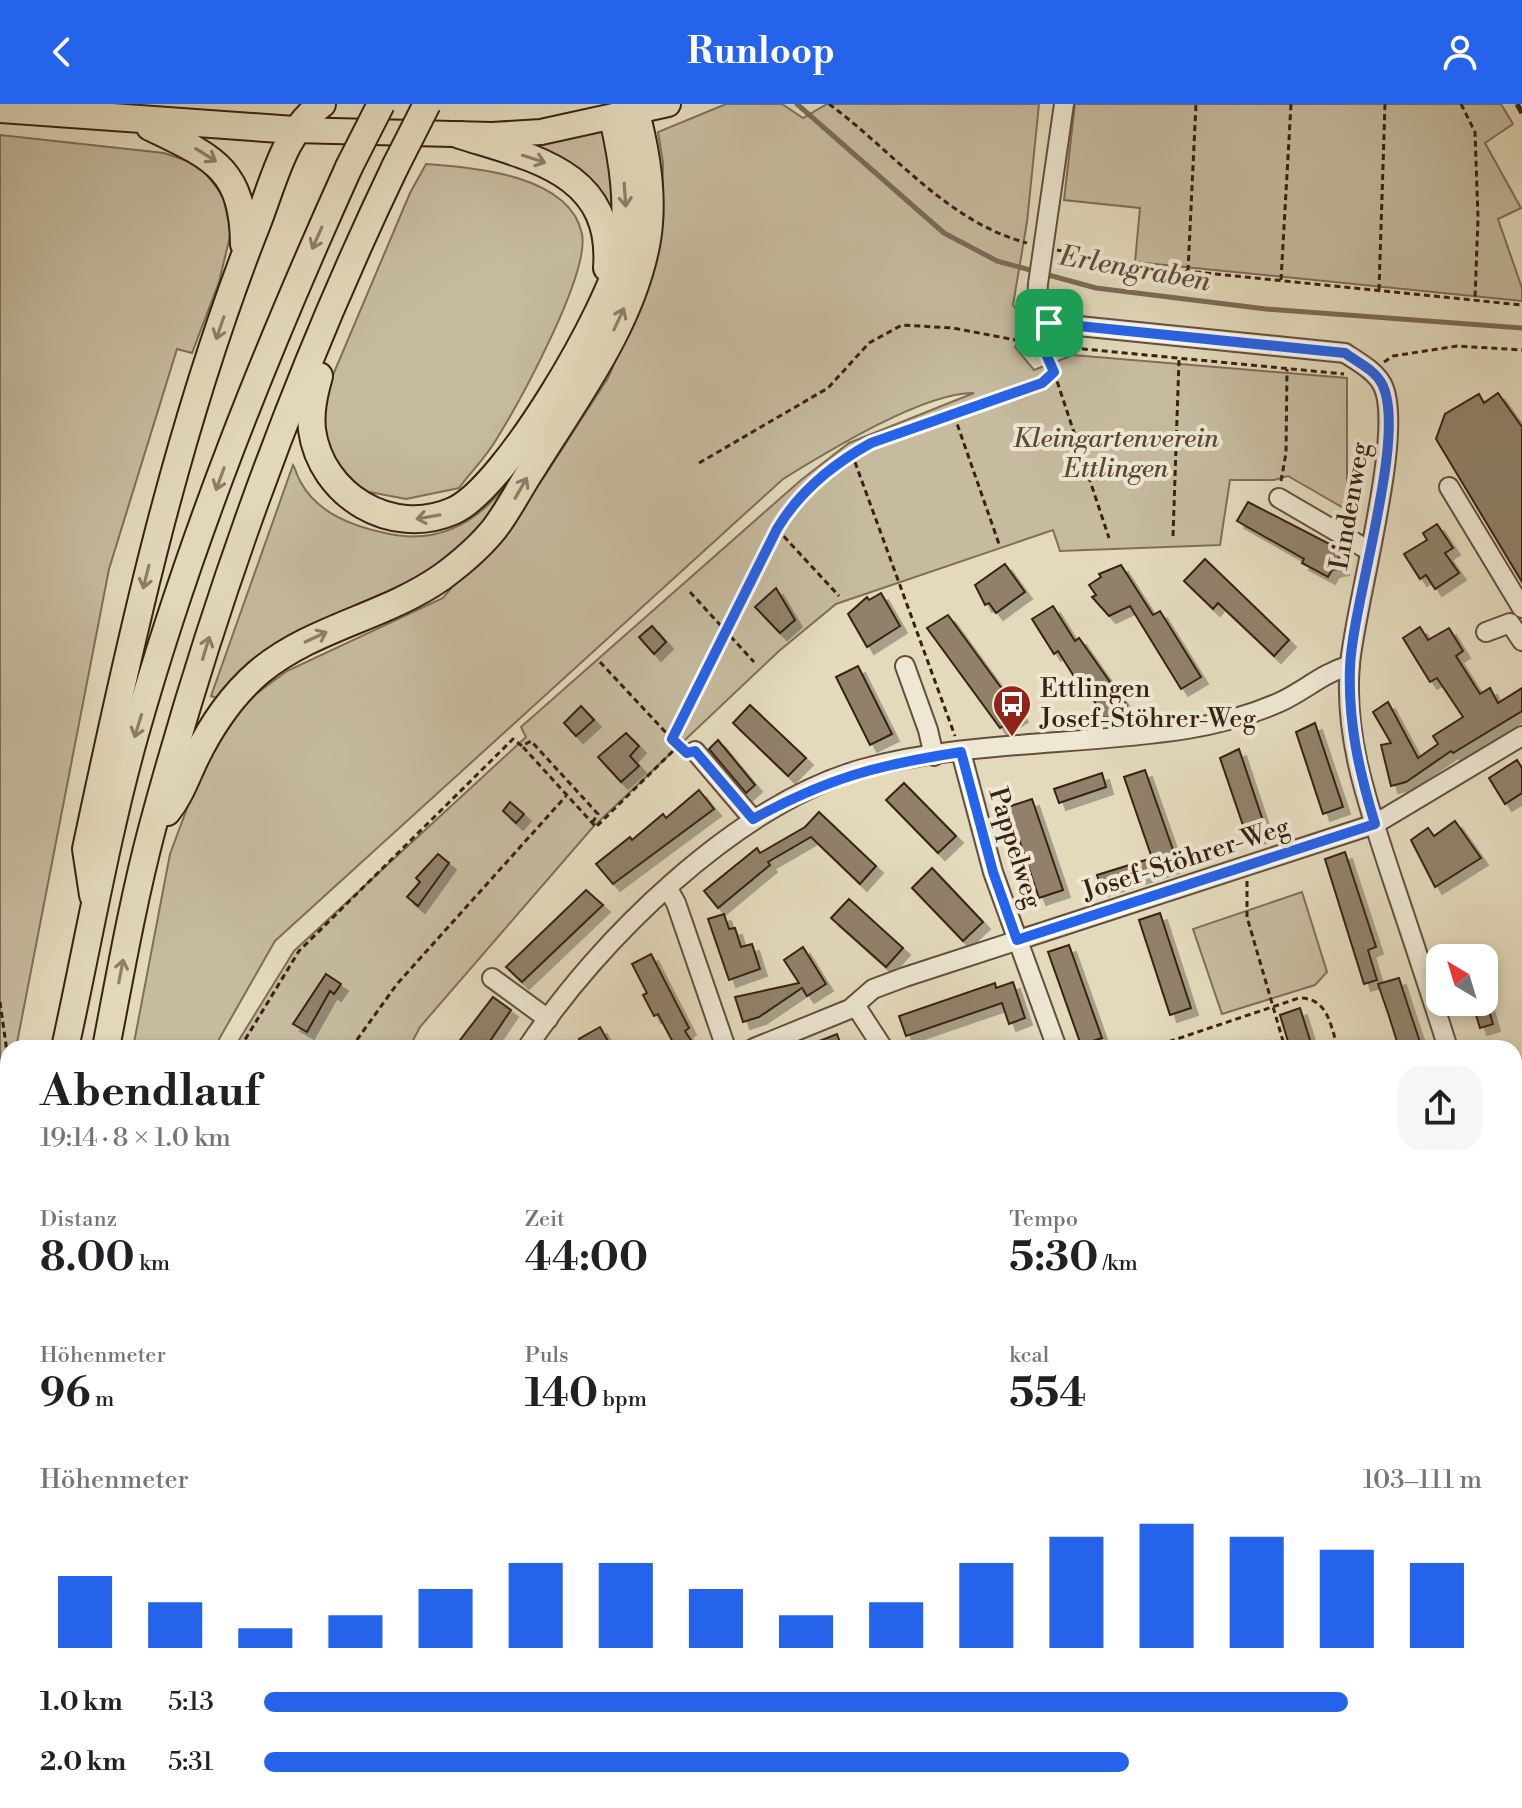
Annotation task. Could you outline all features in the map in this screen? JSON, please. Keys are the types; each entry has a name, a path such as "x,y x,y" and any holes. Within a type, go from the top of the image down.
{"highway":[{"path":"95,910 86,849 133,628 165,502 245,254 294,130 322,104"},
{"path":"67,1040 135,736 174,610 263,367 349,167 381,104"},
{"path":"108,1040 152,831 221,599 341,284 427,104"},
{"path":"0,109 294,130"},
{"path":"341,284 312,405 317,451 326,472 356,502 378,513 403,519 426,519 452,511 474,499 495,479 534,422 613,279 625,230 624,110"},
{"path":"152,831 179,798 216,721 252,679 283,654 308,640 402,599 442,577 476,549 509,508 617,325 642,263 648,236 649,191 624,110"},
{"path":"136,120 206,154 228,175 244,216 245,254"},
{"path":"460,135 550,165 584,191 599,215 607,242 607,271 598,310"}],"main road":[{"path":"294,130 460,135 541,132 624,110 668,104"}],"street":[{"path":"1064,104 1038,284 1037,304 1049,323 1345,353 1371,371"},
{"name":"Lindenweg","path":"1371,371 1382,383 1387,399 1388,458 1368,550 1350,665 1356,760 1445,1040"},
{"path":"1449,487 1522,608"},
{"path":"1279,498 1368,550"},
{"path":"1486,632 1510,623 1522,641"},
{"path":"533,1040 629,925 668,889 753,819 804,791 862,769 934,756 1189,728 1281,701 1324,673 1350,665"},
{"path":"905,666 934,756"},
{"name":"Josef-Stöhrer-Weg","path":"773,1040 855,1005 873,989 1375,824 1522,736"},
{"path":"687,748 753,819"},
{"name":"Pappelweg","path":"961,752 993,872 1054,1040"},
{"path":"668,889 676,903 723,1040"},
{"path":"492,978 548,1019"},
{"path":"855,1005 878,1040"}],"path":[{"path":"829,104 955,210 1043,254 1522,305"},
{"path":"1188,271 1196,104"},
{"path":"1281,280 1291,104"},
{"path":"1379,290 1385,104"},
{"path":"1461,104 1475,132 1478,218 1475,299"},
{"path":"1049,323 1042,345 1054,372 1109,538"},
{"path":"699,463 828,388 869,343 902,325 953,328 1042,345 1356,375 1371,371 1393,356 1457,346 1522,350"},
{"path":"1173,536 1179,360"},
{"path":"1279,498 1286,453 1287,369"},
{"path":"672,739 777,529 797,498 852,454 1042,383 1054,372"},
{"path":"954,414 999,544"},
{"path":"852,454 961,752"},
{"path":"777,529 839,596"},
{"path":"690,592 754,662"},
{"path":"245,1040 299,951 513,739 596,827 687,748 672,739 600,662"},
{"path":"522,746 531,741 598,814 592,823"},
{"path":"357,1040 388,995 566,796"},
{"path":"1247,866 1247,917 1282,1040"},
{"path":"1174,1040 1299,998 1319,1002 1335,1040"},
{"path":"0,1002 5,1040"}],"green space":[{"name":"Kleingartenverein Ettlingen","path":"726,104 782,104 803,118 827,104 1039,104 1027,222 1013,305 1029,325 1015,347 1034,370 1073,355 1347,378 1347,510 1288,476 1274,480 1230,480 1220,545 1060,551 1053,530 836,604 779,651 593,827 420,1027 413,1040 239,1040 294,951 526,737 521,727 801,480 849,443 974,393 953,395 903,413 783,479 275,941 219,1040 135,1040 170,854 204,763 249,699 287,671 443,598 540,483 608,378 641,301 662,221 663,163 658,132"},
{"path":"1075,104 1501,104 1513,124 1485,143 1521,208 1498,219 1522,288 1522,301 1135,262 1140,208 1064,200"},
{"path":"625,128 637,158 640,197 629,270 577,380 526,466 499,504 473,536 432,570 395,590 297,633 254,662 217,698 211,696 293,465 307,492 336,516 385,533 419,536 448,530 474,517 496,497 515,473 593,340 618,287 629,249 633,219"},
{"path":"609,130 617,215 608,218 515,145"},
{"path":"0,135 164,153 199,165 223,196 231,232 219,282 192,353 177,349 109,569 18,1040 0,1040"},
{"path":"426,164 493,172 540,187 559,199 574,214 582,234 582,253 551,338 488,452 459,488 406,499 359,490 328,453 322,420 330,382 410,193"},
{"path":"1302,892 1327,972 1315,985 1222,1014 1193,929"}],"building":[{"path":"1498,393 1522,427 1522,582 1436,439 1445,414 1479,394 1484,403"},
{"path":"1248,502 1343,551 1338,559 1342,568 1332,570 1328,577 1302,563 1304,559 1237,521"},
{"path":"1437,524 1453,548 1445,553 1459,573 1435,589 1426,575 1420,579 1404,554 1427,540 1423,533"},
{"path":"1205,559 1289,640 1274,656 1218,603 1213,609 1184,581"},
{"path":"1005,564 1025,592 996,613 989,603 985,605 975,585"},
{"path":"1121,565 1153,615 1160,611 1201,677 1181,689 1130,606 1109,616 1092,597 1096,595 1089,585 1101,577 1099,574"},
{"path":"776,588 795,620 780,633 755,607"},
{"path":"881,593 900,626 867,647 848,614 867,597 869,600"},
{"path":"1053,606 1075,641 1079,638 1127,706 1105,719 1084,684 1080,686 1058,651 1054,654 1032,619"},
{"path":"948,615 1021,715 1000,728 927,628"},
{"path":"652,626 666,642 654,654 639,637"},
{"path":"1420,627 1428,640 1449,628 1463,651 1456,656 1480,694 1490,688 1498,703 1522,688 1522,711 1453,753 1451,751 1406,782 1391,786 1381,745 1391,743 1373,712 1388,702 1418,758 1438,744 1433,736 1463,717 1437,678 1430,682 1403,638"},
{"path":"858,666 892,734 870,745 836,677"},
{"path":"750,705 806,758 788,776 733,723"},
{"path":"581,706 594,720 576,736 564,723"},
{"path":"1315,723 1343,807 1323,814 1296,732"},
{"path":"626,733 639,746 630,756 639,766 621,782 598,757"},
{"path":"718,740 755,785 746,793 709,749"},
{"path":"1239,749 1267,833 1248,840 1220,758"},
{"path":"1517,760 1522,768 1522,793 1505,804 1489,778"},
{"path":"1145,770 1178,864 1101,889 1097,875 1152,858 1124,777"},
{"path":"1102,773 1106,787 1059,803 1054,789"},
{"path":"904,783 956,836 938,853 886,800"},
{"path":"699,790 714,809 613,884 596,864 663,814 666,818"},
{"path":"1032,799 1063,890 1039,898 1008,807"},
{"path":"510,802 524,814 516,823 503,811"},
{"path":"819,812 876,866 860,884 811,837 768,862 770,865 718,908 704,891 757,848 760,853 805,827"},
{"path":"1455,821 1481,858 1435,887 1411,840 1428,828 1434,836"},
{"path":"1345,852 1376,947 1368,950 1377,980 1364,984 1325,859"},
{"path":"438,854 449,863 418,906 407,897 420,882 416,878"},
{"path":"932,868 983,922 963,941 912,888"},
{"path":"586,890 603,905 522,982 506,967"},
{"path":"849,899 903,948 886,967 831,918"},
{"path":"1160,913 1191,1008 1170,1015 1139,920"},
{"path":"724,914 729,929 735,928 741,947 752,944 760,969 729,980 708,919"},
{"path":"1069,945 1102,1038 1079,1040 1048,952"},
{"path":"803,947 826,984 807,996 802,988 759,1017 743,1022 735,997 799,983 784,960"},
{"path":"651,954 689,1028 685,1031 691,1040 672,1040 658,1014 654,1016 643,995 647,993 632,964"},
{"path":"326,974 341,984 334,994 330,991 307,1032 293,1024"},
{"path":"1399,978 1419,1040 1396,1040 1378,984"},
{"path":"1013,982 1025,1018 1009,1024 1002,1003 906,1036 899,1016 995,983 996,988"},
{"path":"493,997 511,1010 491,1040 460,1040"},
{"path":"1300,1008 1310,1040 1288,1040 1280,1015"},
{"path":"1476,1016 1491,1016 1493,1024 1480,1028"},
{"path":"600,1027 607,1040 580,1040"},
{"path":"837,1034 839,1040 822,1040"}],"waterway":[{"name":"Erlengraben","path":"797,104 944,233 997,261 1096,288 1266,309 1522,328"}],"railway":[{"path":"1517,104 1522,113"}],"place":[{"name":"Ettlingen Josef-Stöhrer-Weg","path":"1012,738"}],"route":[{"path":"1049,323 1345,353 1382,383 1387,399 1388,458 1368,550 1350,665 1351,726 1356,760 1375,824 1017,940 993,872 961,752 862,769 804,791 753,819 695,751 687,753 672,739 777,529 797,498 852,454 871,443 1042,383 1054,372 1042,345 1049,323"}]}
